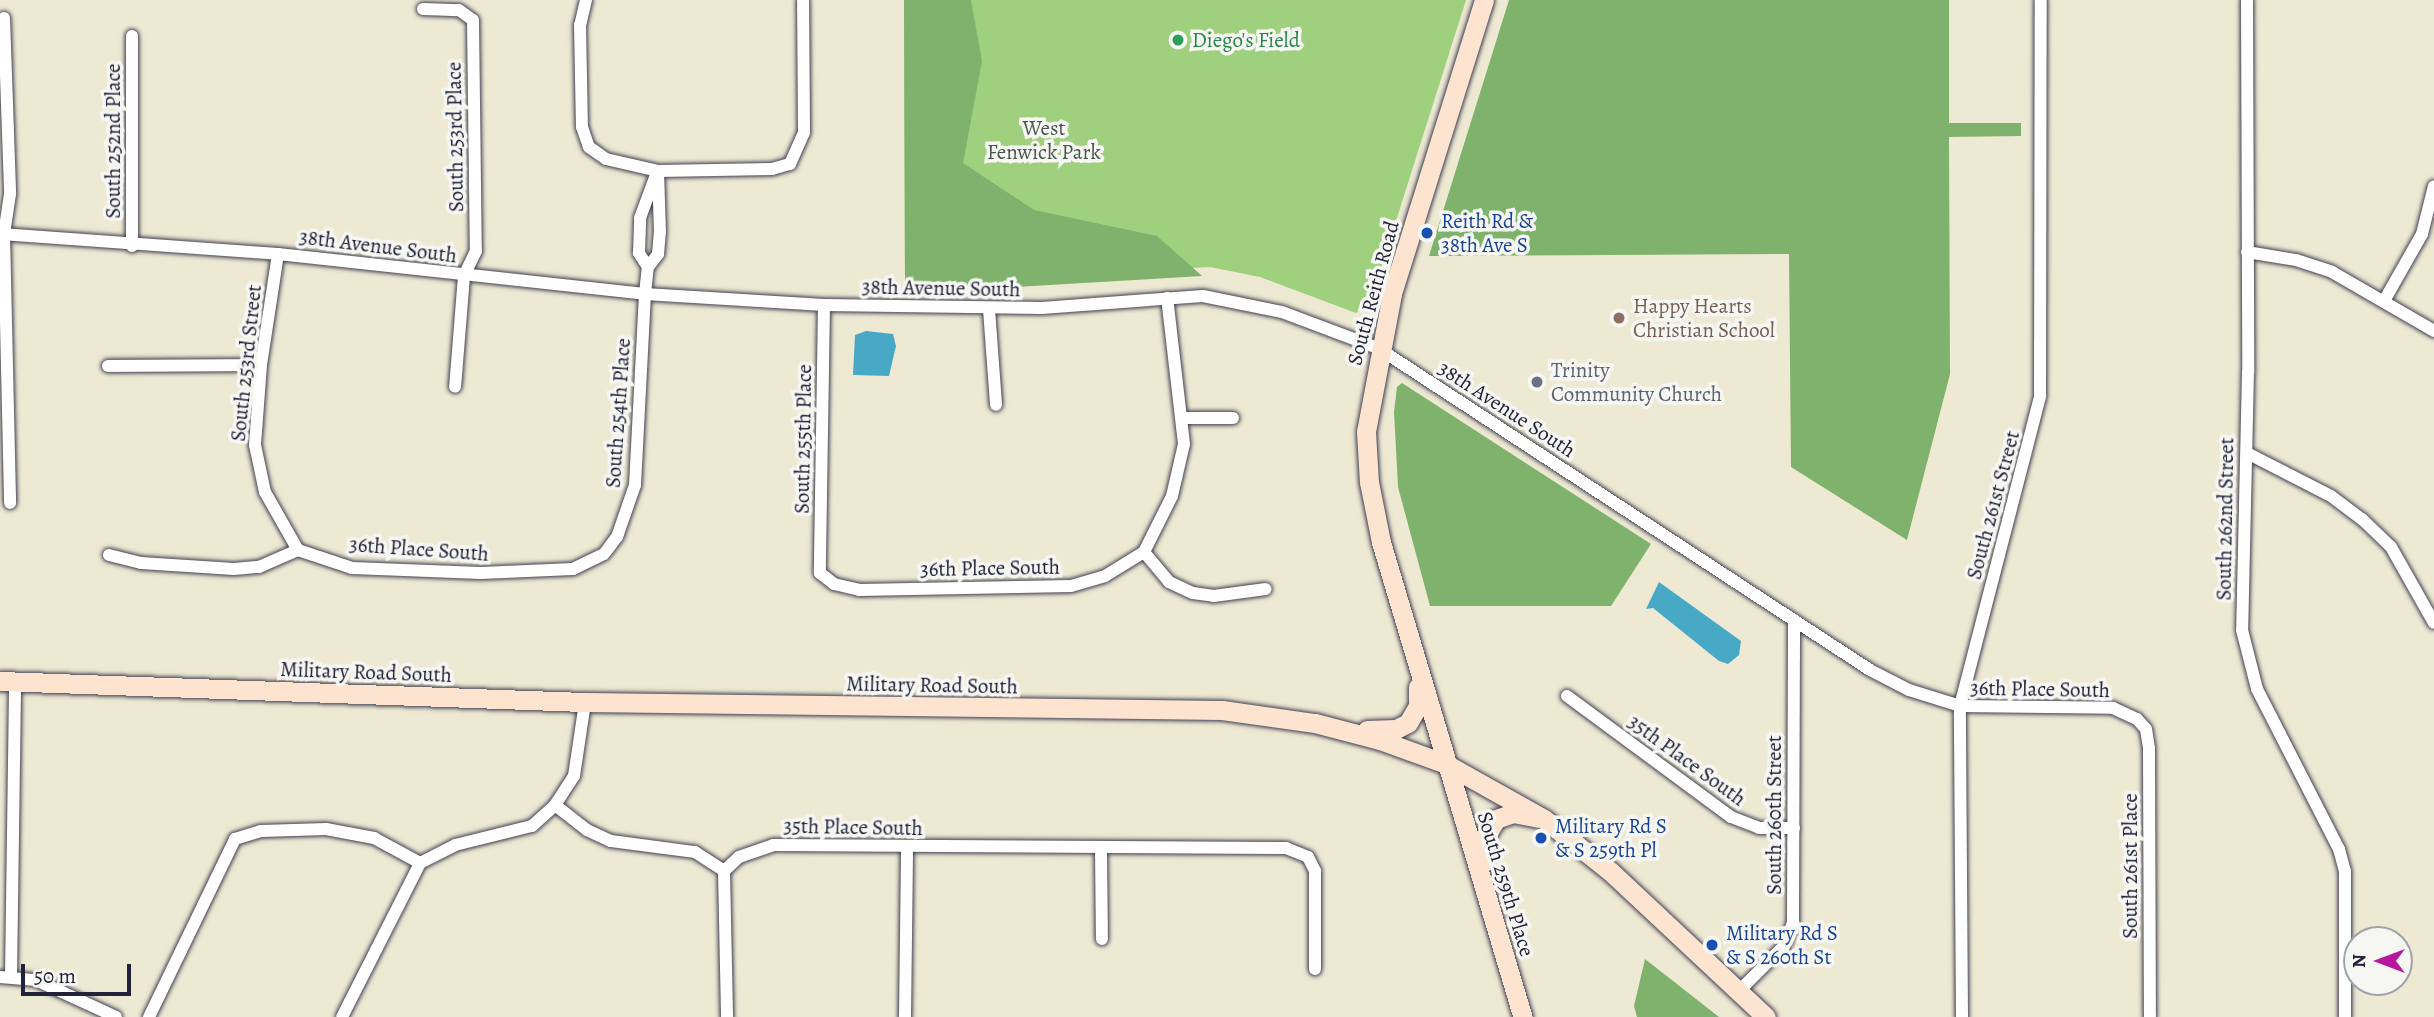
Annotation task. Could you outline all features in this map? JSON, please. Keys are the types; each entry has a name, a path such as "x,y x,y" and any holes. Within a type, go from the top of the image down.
{"main road":[{"name":"South Reith Road","path":"1446,764 1381,542 1369,482 1366,432 1378,348 1484,0"},
{"path":"1346,730 1381,731 1408,723 1418,706 1416,661"},
{"name":"Military Road South","path":"8,682 584,702 1222,710 1346,730 1446,764 1544,818 1611,872 1766,1017"},
{"name":"South 259th Place","path":"1446,764 1523,1017"},
{"path":"1491,913 1482,851 1485,832 1506,815 1544,818"}],"street":[{"path":"586,0 580,37 582,127 589,147 606,159 658,171 772,169 790,164 804,132 803,0"},
{"name":"South 261st Street","path":"1962,1017 1960,706 2040,396 2041,0"},
{"name":"South 262nd Street","path":"2247,0 2247,453 2242,630 2257,688 2339,849 2345,871 2345,1017"},
{"name":"South 253rd Place","path":"423,9 459,10 473,20 476,251 464,276 455,387"},
{"path":"4,18 10,194 2,234 10,503"},
{"name":"South 252nd Place","path":"132,36 132,246"},
{"name":"South 254th Place","path":"648,267 639,253 640,218 658,171"},
{"name":"South 254th Place","path":"604,554 617,537 635,485 645,294 648,267 658,254 662,196 658,171"},
{"path":"2384,301 2422,234 2434,186"},
{"name":"38th Avenue South","path":"2,234 132,246 278,254 645,294 824,305 989,309 1167,298 1232,299 1282,312 1378,348 1794,620"},
{"path":"2247,252 2310,263 2384,301 2434,331"},
{"name":"South 253rd Street","path":"278,254 261,365 257,467 265,492 298,550"},
{"path":"1167,298 1183,418 1180,473 1144,552 1169,582 1193,593 1214,596 1266,589"},
{"name":"South 255th Place","path":"820,573 824,305"},
{"path":"989,309 996,404"},
{"path":"108,366 261,365"},
{"path":"1183,418 1234,418"},
{"path":"2247,453 2331,496 2362,519 2391,547 2434,623"},
{"path":"109,555 141,563 234,569 259,567 298,550"},
{"name":"36th Place South","path":"298,550 352,568 481,573 573,569 604,554"},
{"name":"36th Place South","path":"820,573 834,584 859,590 1071,586 1105,576 1144,552"},
{"name":"36th Place South","path":"1794,620 1870,670 1909,690 1960,706 2113,708 2137,719"},
{"name":"South 260th Street","path":"1739,991 1784,946 1789,935 1794,828 1794,620"},
{"path":"8,682 5,977 36,980 116,1017"},
{"name":"35th Place South","path":"1567,696 1731,817 1759,828 1794,828"},
{"path":"342,1017 420,863 455,845 533,826 555,805 575,776 584,702"},
{"name":"South 261st Place","path":"2137,719 2146,729 2149,749 2150,1017"},
{"path":"555,805 587,830 611,841 695,852 724,871 727,1017"},
{"path":"149,1017 235,839 274,830 338,830 374,838 420,863"},
{"name":"35th Place South","path":"724,871 739,857 773,845 1101,850 1286,848 1308,857 1317,888 1315,969"},
{"path":"905,1017 907,847"},
{"path":"1101,850 1102,939"}],"green space":[{"name":"West Fenwick Park","path":"904,0 1466,0 1370,303 1356,313 1260,277 1210,267 905,284"},
{"path":"904,0 971,0 982,61 963,163 1034,210 1157,236 1202,276 913,293 905,284"},
{"path":"1509,0 1949,0 1949,123 2021,123 2021,136 1949,137 1950,374 1907,540 1791,467 1789,254 1429,256"},
{"path":"1402,383 1651,544 1611,606 1430,606 1398,487 1394,412 1397,387"},
{"path":"1645,959 1719,1017 1637,1017 1634,1006"}],"water":[{"path":"866,331 893,334 896,346 889,376 853,375 855,335"},
{"path":"1659,582 1741,641 1739,655 1728,664 1719,661 1653,608 1646,609"}],"place":[{"name":"Diego's Field","path":"1178,40"},
{"name":"Reith Rd & 38th Ave S","path":"1427,233"},
{"name":"Happy Hearts Christian School","path":"1619,318"},
{"name":"Trinity Community Church","path":"1537,382"},
{"name":"Military Rd S & S 259th Pl","path":"1541,838"},
{"name":"Military Rd S & S 260th St","path":"1712,945"}]}
